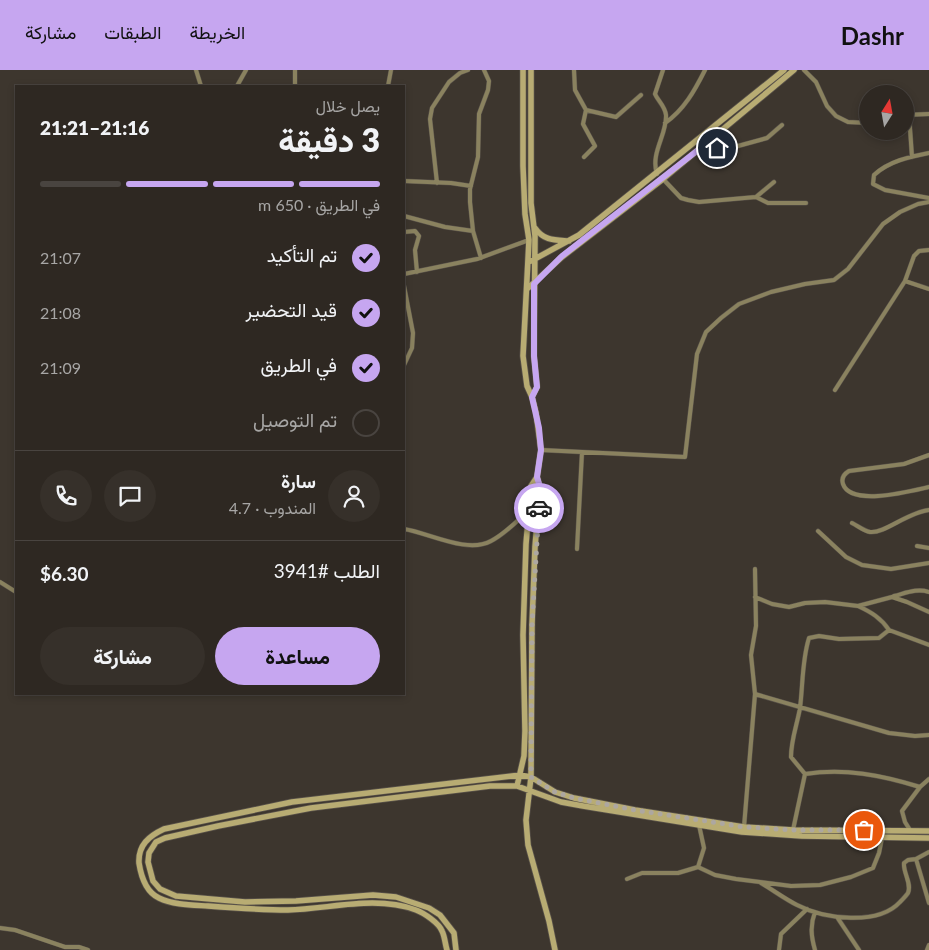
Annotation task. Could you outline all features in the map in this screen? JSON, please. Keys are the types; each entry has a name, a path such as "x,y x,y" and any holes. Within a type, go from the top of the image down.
{"street":[{"path":"196,70 201,85"},
{"path":"238,85 246,70"},
{"path":"295,70 295,85"},
{"path":"388,85 391,70"},
{"path":"437,183 430,119 432,108 449,82 460,73 468,70"},
{"path":"481,258 473,231 470,202 471,186 478,157 479,114 489,82 484,70"},
{"path":"523,70 525,214 534,284 534,356 537,387 532,397"},
{"path":"530,70 532,203 535,236 527,289 523,356 527,386 532,397 539,428 541,450 537,477 540,487 532,624 531,777 526,820 528,846 555,950"},
{"path":"574,70 575,90 586,110 583,124 595,146 584,157"},
{"path":"657,174 656,156 665,123 665,109 655,94 663,70"},
{"path":"665,123 685,105 706,70"},
{"path":"531,261 571,240 657,174 784,70"},
{"path":"527,289 562,256 663,179 794,70"},
{"path":"804,70 816,82 827,106 836,116 848,122 859,123"},
{"path":"586,110 616,117 640,95"},
{"path":"914,114 929,114"},
{"path":"707,143 721,150 727,150 767,138 782,125"},
{"path":"910,140 912,157"},
{"path":"929,153 883,167 874,175 873,184 885,190 929,198"},
{"path":"663,179 681,198 699,202 756,197 768,203 806,203"},
{"path":"405,181 471,186"},
{"path":"756,197 774,182"},
{"path":"541,450 685,457 697,354 706,332 739,304 771,292 804,284 834,280 848,269 883,224 900,212 918,204 929,202"},
{"path":"405,216 445,227 473,231"},
{"path":"534,227 545,238 571,240"},
{"path":"405,232 415,231 419,236 415,250 418,272"},
{"path":"405,274 481,258 535,236"},
{"path":"835,390 905,280 914,256 918,251 929,250"},
{"path":"905,280 929,289"},
{"path":"405,292 412,333 412,348 405,363"},
{"path":"576,550 582,452"},
{"path":"929,454 904,464 849,471 842,480 848,492 856,495 893,494 929,487"},
{"path":"517,786 524,756 525,731 523,635 526,544 531,486 537,477"},
{"path":"405,528 453,543 478,545 491,541 529,510"},
{"path":"852,523 866,531 881,531 919,511 929,510"},
{"path":"818,531 846,557 862,565 891,568 929,563"},
{"path":"917,546 929,548"},
{"path":"744,827 755,694 751,655 756,626 755,569"},
{"path":"0,582 15,591"},
{"path":"755,597 772,604 790,607 812,602 858,606 911,591 929,592"},
{"path":"892,597 929,612"},
{"path":"858,606 874,614 883,621 889,630 929,645"},
{"path":"793,830 804,774 791,757 791,744 797,724 804,653 809,638 819,636 839,639 878,638 889,630"},
{"path":"755,694 889,733 914,736 929,735"},
{"path":"804,774 827,770 860,772 896,779 920,787"},
{"path":"446,950 442,930 431,920 417,911 394,905 373,903 288,910 246,909 179,903 159,898 148,890 141,876 139,860 141,848 151,835 164,829 292,802 520,775 531,777 555,792 574,798 742,832 802,836 929,838"},
{"path":"910,830 905,822 902,811 920,787 929,779"},
{"path":"456,950 454,933 440,915 429,908 396,897 373,894 296,901 245,902 176,896 160,889 153,881 148,862 149,853 156,842 181,834 311,808 490,786 517,786 561,802 698,823 793,830 929,831"},
{"path":"698,823 704,848 698,867"},
{"path":"626,879 642,873 678,873 698,867 715,875 760,882 791,886 820,885 851,877 872,868 879,854 882,838"},
{"path":"760,882 798,906 827,916 851,918 875,915 894,908 908,894 909,884 903,868 904,863 929,852"},
{"path":"916,859 929,903"},
{"path":"779,950 781,934 807,909"},
{"path":"815,912 811,922 815,950"},
{"path":"837,917 859,950"},
{"path":"0,928 15,930 65,947 79,946 88,950"},
{"path":"927,950 929,945"}],"way so far":[{"path":"539,508 532,624 531,777 555,792 574,798 635,810 744,827 793,830 864,830"}],"route":[{"path":"539,508 540,483 537,477 541,450 539,428 532,397 537,387 534,356 534,284 562,256 707,143 717,148"}]}
